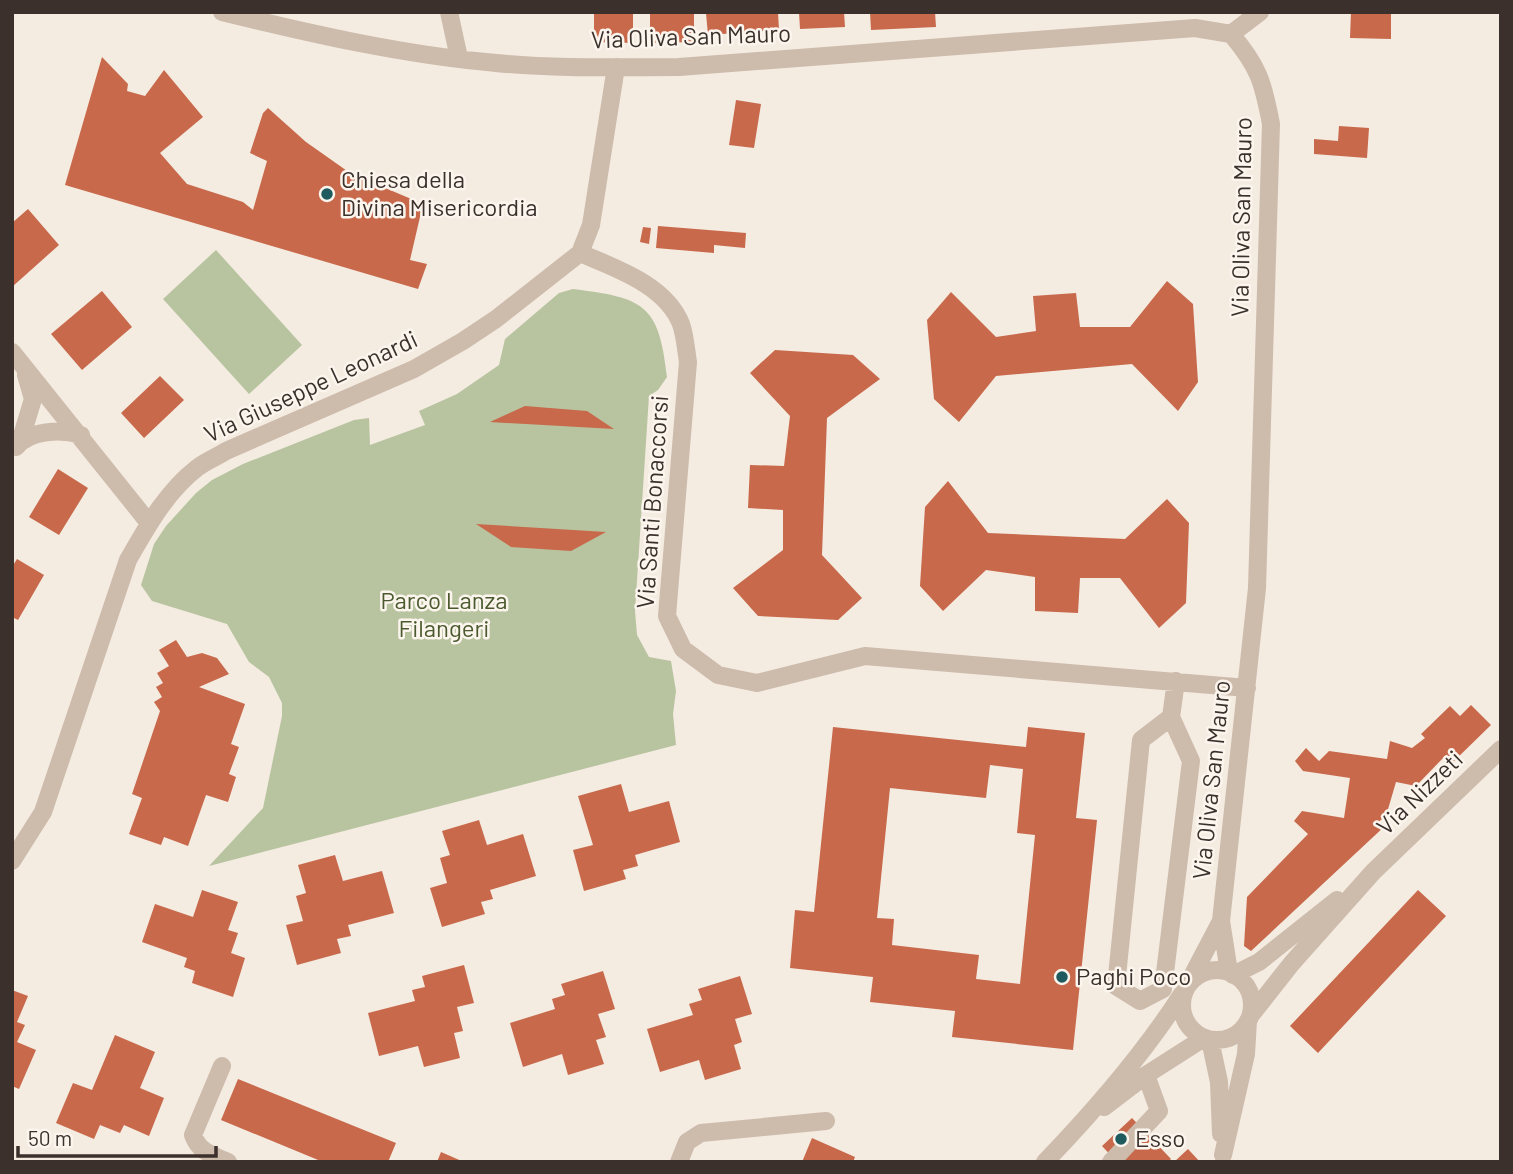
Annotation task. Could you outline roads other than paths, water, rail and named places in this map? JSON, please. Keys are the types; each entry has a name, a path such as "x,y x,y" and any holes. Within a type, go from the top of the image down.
{"street":[{"name":"Via Oliva San Mauro","path":"222,12 410,52 496,63 616,67 679,66 1195,28 1231,34 1246,52 1264,82 1271,124 1257,588 1221,921"},
{"path":"449,12 459,58"},
{"path":"1231,34 1260,12"},
{"path":"580,253 592,225 616,67"},
{"name":"Via Santi Bonaccorsi","path":"580,253 641,281 661,295 681,323 688,362 667,616 683,649 718,675 757,683 865,656 1247,688"},
{"name":"Via Giuseppe Leonardi","path":"12,860 20,835 43,812 128,560 149,523 169,496 197,468 226,451 434,358 496,319 580,253"},
{"path":"17,358 149,523"},
{"path":"16,447 33,399 17,358"},
{"path":"16,447 47,432 65,430 81,435"},
{"path":"1171,717 1140,740 1116,986 1140,1001 1163,989 1191,761 1171,717 1176,681"},
{"name":"Via Nizzeti","path":"1373,872 1501,749"},
{"path":"1231,973 1259,962 1373,872"},
{"path":"1079,1126 1146,1075 1207,1039 1231,1038 1241,1031 1292,963 1373,872"},
{"path":"1221,921 1231,973"},
{"path":"1048,1161 1158,1032 1186,987 1221,921"},
{"path":"1218,970 1231,973 1245,985 1252,1004 1247,1054 1223,1158 1219,1082 1207,1039 1188,1025 1181,1003 1186,987 1207,971 1218,970"},
{"path":"222,1066 193,1135 203,1152 228,1162"},
{"path":"1111,1162 1159,1111 1146,1075"},
{"path":"679,1162 687,1142 701,1133 826,1121"}],"place":[{"name":"Chiesa della Divina Misericordia","path":"327,194"},
{"name":"Paghi Poco","path":"1062,977"},
{"name":"Esso","path":"1121,1139"}],"park label":[{"name":"Parco Lanza Filangeri","path":"444,615"}]}
